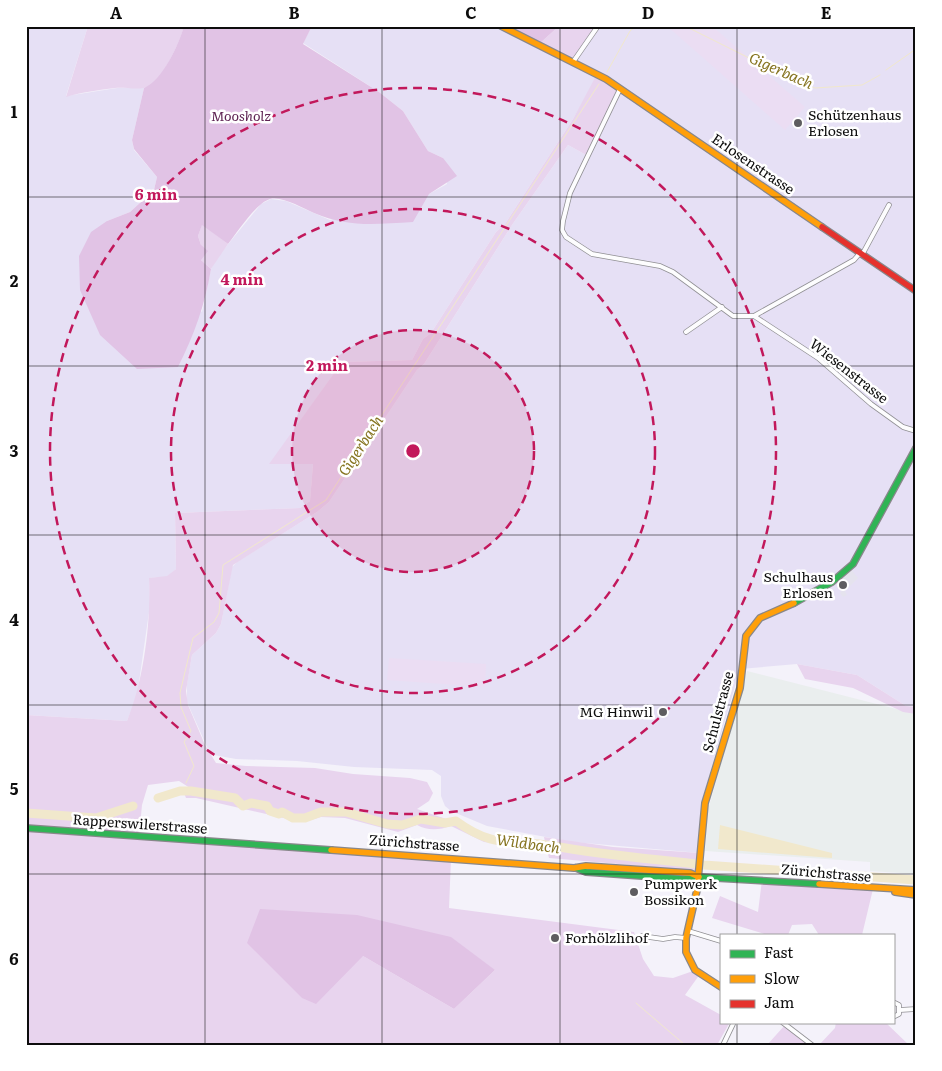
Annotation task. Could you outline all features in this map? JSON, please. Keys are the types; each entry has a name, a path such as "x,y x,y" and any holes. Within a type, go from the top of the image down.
{"street":[{"name":"Erlosenstrasse","path":"501,26 573,62 620,89 916,291"},
{"path":"573,62 598,26"},
{"name":"Wiesenstrasse","path":"620,89 570,193 562,230 566,237 592,254 660,266 733,316 754,316 818,358 871,404 903,427 916,431"},
{"path":"754,316 854,260 861,254 889,205"},
{"path":"686,332 722,307"},
{"name":"Schulstrasse","path":"686,938 699,877 705,803 740,688 749,629 760,618 820,591 840,578 853,564 916,448"},
{"name":"Rapperswilerstrasse","path":"26,828 253,844"},
{"name":"Zürichstrasse","path":"253,844 574,868 586,872 635,876 689,879 699,877 916,890"},
{"name":"Zürichstrasse","path":"891,890 916,895"},
{"path":"688,931 720,941"},
{"path":"642,936 663,939 674,937 686,938 686,952 695,970 720,986"},
{"path":"894,1002 899,1005 900,1010 898,1015 894,1017"},
{"path":"900,1010 916,1009"},
{"path":"723,1045 733,1024"},
{"path":"785,1024 812,1045"}],"shaded area":[{"path":"26,26 88,26 66,96 117,88 144,88 132,140 134,150 157,177 154,190 130,212 107,221 202,312 211,269 216,259 261,204 271,199 286,201 330,220 429,194 447,184 443,158 428,151 403,111 379,92 303,43 312,26 501,26 573,62 598,26 916,26 916,707 906,706 857,675 797,664 740,669 701,804 700,853 573,842 487,826 451,811 445,806 441,796 441,776 432,770 236,759 214,755 207,747 187,702 187,684 192,655 216,633 221,624 232,567 317,512 329,502 417,370 424,364 512,225 568,145 588,156 598,75 573,119 505,224 496,232 431,333 423,339 412,360 342,362 270,464 313,464 310,501 300,508 175,513 176,569 167,577 149,578 150,605 137,696 127,721 26,715"},
{"path":"88,26 184,26 175,50 165,68 150,86 84,92 66,97"},
{"path":"559,26 598,26 573,62 538,45"},
{"path":"667,26 712,26 805,107 785,130"},
{"path":"597,74 620,89 588,156 568,145 512,225 424,364 417,370 329,502 317,512 233,565 221,624 216,633 192,655 186,691 188,705 205,745 216,763 315,768 353,774 410,778 427,782 433,793 429,801 417,809 446,819 453,818 482,834 545,842 544,837 613,847 700,853 699,871 549,858 547,850 484,842 451,826 434,829 417,825 398,832 345,818 321,817 308,821 297,821 196,798 186,798 184,793 191,792 190,788 179,781 148,785 142,805 139,836 253,844 302,845 451,859 449,908 634,932 643,959 654,976 673,978 693,971 700,974 685,995 720,1014 720,1024 729,1024 717,1045 26,1045 26,715 127,721 138,687 145,651 149,613 149,578 167,576 176,569 175,513 300,508 310,501 313,464 269,464 342,362 412,360 423,339 431,333 496,232 505,224 573,119","holes":["363,956 495,970 454,1009"]},
{"path":"202,224 228,244 211,269 201,260 201,245 198,236"},
{"path":"851,569 858,578 845,591 847,595 843,597 840,593 842,591 836,582"},
{"path":"389,658 486,664 485,687 387,680"},
{"path":"797,664 857,675 906,706 916,707 916,714 903,712 853,688 805,679"},
{"path":"747,671 916,714 916,874 870,871 870,862 705,851 708,810"},
{"path":"720,825 832,853 832,858 718,849"},
{"path":"762,880 873,889 862,934 818,934 812,924 792,925 788,934 765,934 712,918 720,896 758,912"},
{"path":"836,1024 887,1024 909,1045 819,1045 835,1028"},
{"path":"785,1025 812,1045 767,1045"}],"green space":[{"name":"Moosholz","path":"184,26 312,26 303,44 379,92 403,111 428,151 443,158 457,176 429,194 413,222 387,224 351,223 327,218 281,199 270,199 259,206 228,244 202,225 198,236 201,245 208,251 201,260 211,269 202,307 184,355 178,367 137,369 100,335 80,290 79,256 91,232 107,221 130,212 154,190 157,177 134,149 132,140 144,88 157,78 169,61"},
{"path":"501,26 559,26 538,45"},
{"path":"260,909 357,915 451,937 495,970 454,1009 363,956 316,1004 302,998 247,943"}],"waterway":[{"name":"Gigerbach","path":"607,72 630,31 636,26"},
{"name":"Gigerbach","path":"685,26 789,78 815,88 862,85 880,75"},
{"name":"Gigerbach","path":"886,70 916,49"},
{"name":"Gigerbach","path":"186,783 194,766 184,742 191,731 181,707 180,693 193,638 214,622 219,613 223,565 326,500 599,84"},
{"name":"Wildbach","path":"158,798 180,791 191,791 235,798 243,806 251,803 267,806 270,811 279,814 282,812 293,818 305,818 321,812 346,812 387,824 402,825 421,819 445,823 456,821 481,836 503,841 704,865 916,880"},
{"name":"Wildbach","path":"26,813 96,818 133,806"},
{"path":"636,1003 685,1045"}],"traffic: fast":[{"path":"794,603 832,582 853,564 916,448"},
{"path":"26,828 331,850"},
{"path":"576,868 586,872 684,879 699,877 819,884"}],"traffic: slow":[{"path":"501,26 606,79 822,227"},
{"path":"720,986 695,970 686,952 686,938 697,890 705,803 740,688 746,636 760,618 794,603"},
{"path":"331,850 574,868 586,866 690,873 699,877"},
{"path":"819,884 916,890"},
{"path":"895,892 916,895"}],"traffic: jam":[{"path":"822,227 916,291"}],"place":[{"name":"Schützenhaus Erlosen","path":"798,123"},
{"name":"Schulhaus Erlosen","path":"843,585"},
{"name":"MG Hinwil","path":"663,712"},
{"name":"Pumpwerk Bossikon","path":"634,892"},
{"name":"Forhölzlihof","path":"555,938"}]}
